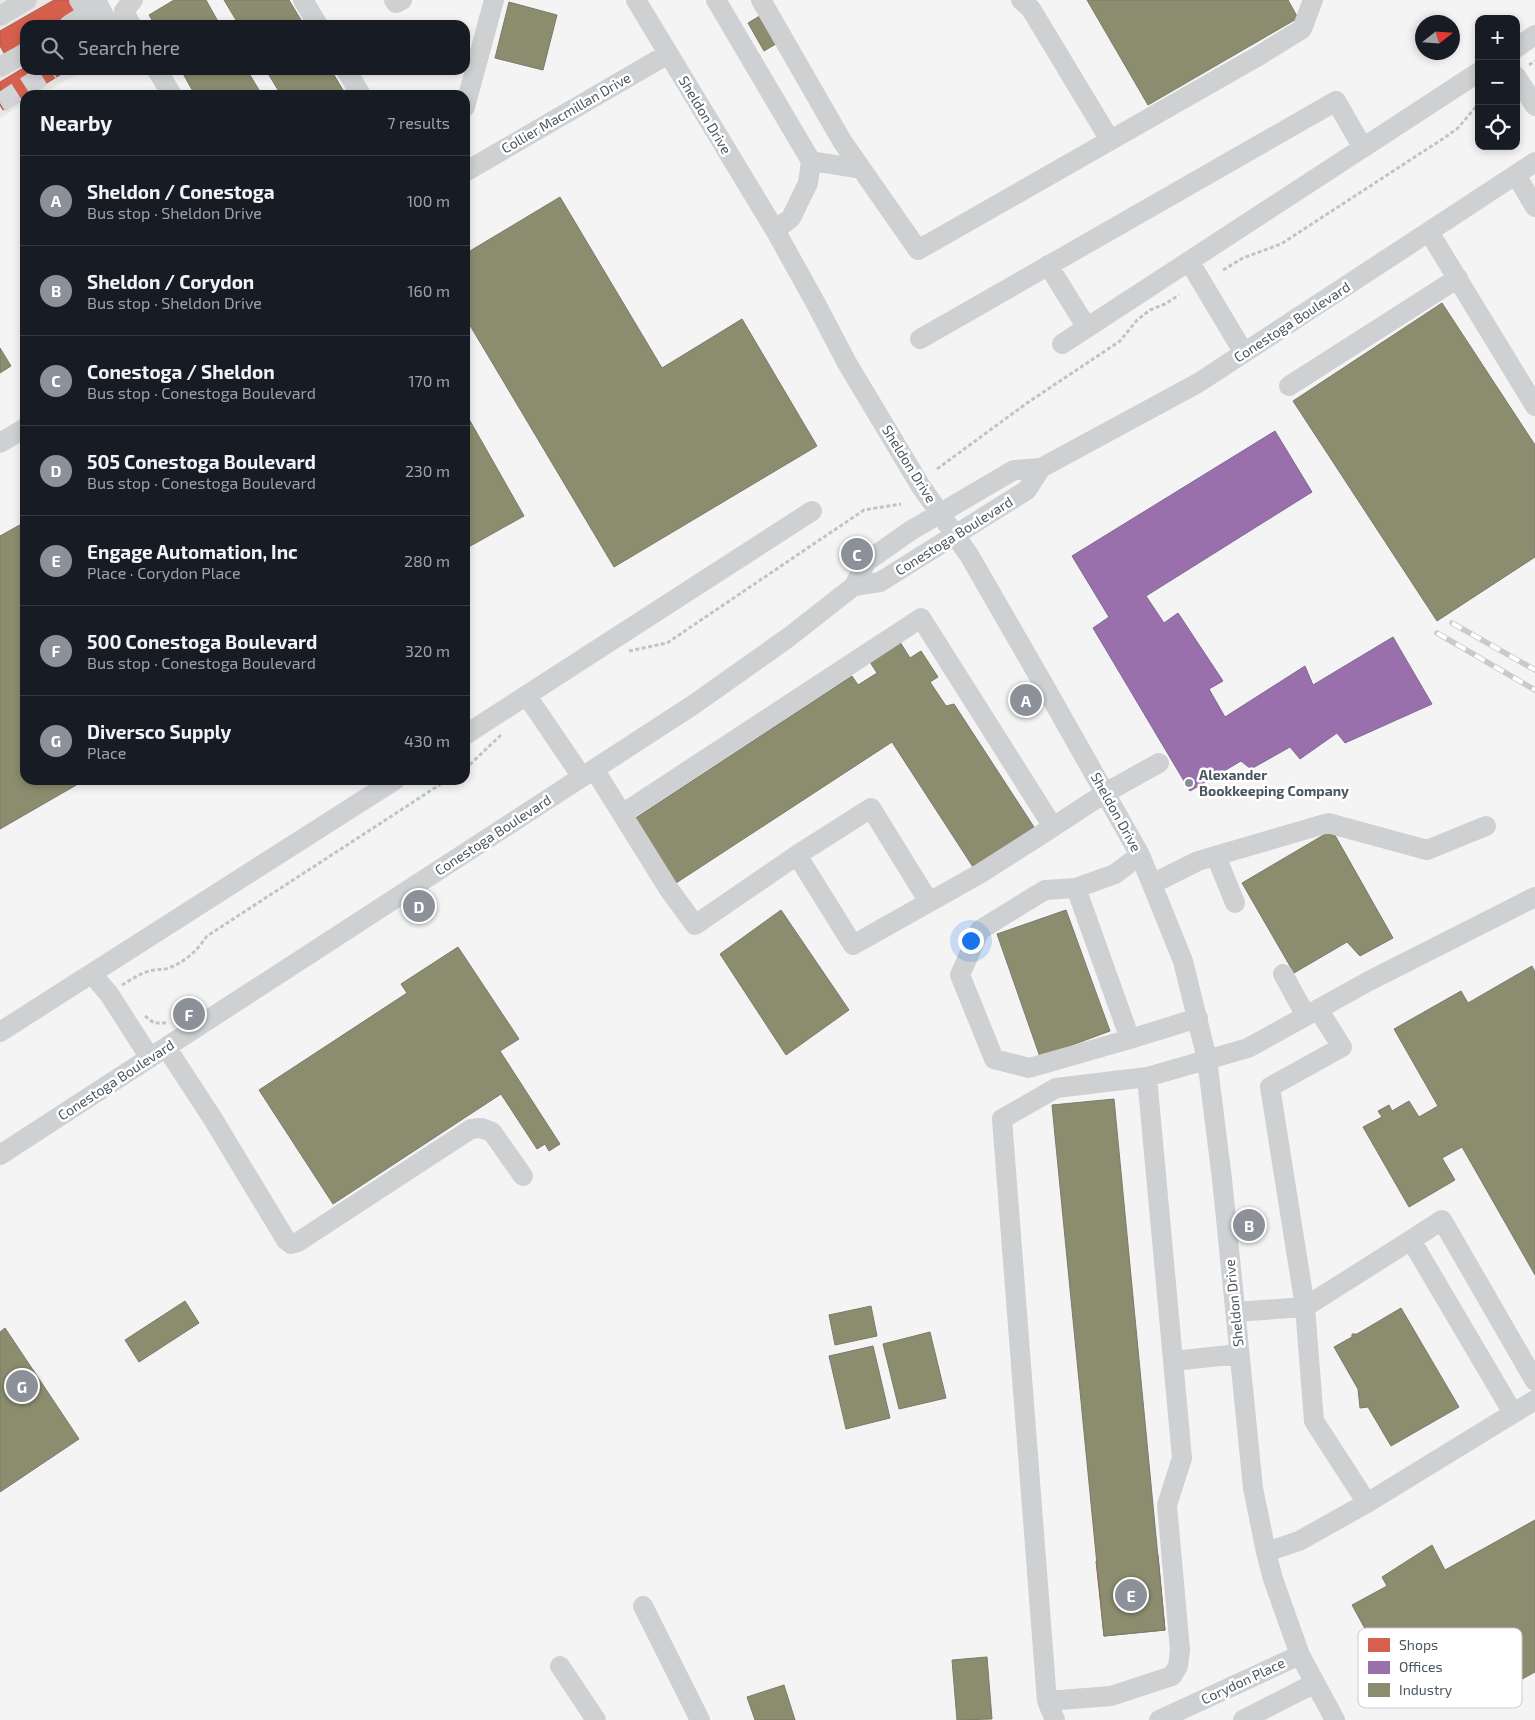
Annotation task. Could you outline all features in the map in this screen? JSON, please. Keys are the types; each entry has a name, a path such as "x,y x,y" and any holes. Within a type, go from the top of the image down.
{"street":[{"path":"0,16 27,0"},
{"path":"77,20 85,15 84,8 79,0"},
{"path":"96,0 107,20"},
{"path":"129,20 124,11 133,0"},
{"path":"303,0 315,20"},
{"path":"394,0 396,3 402,0"},
{"path":"470,90 494,0"},
{"name":"Sheldon Drive","path":"636,0 775,230 846,363 920,485 969,555 1140,855 1152,884 1183,962 1207,1059 1221,1170 1253,1488 1266,1552 1273,1579 1300,1655 1335,1720"},
{"path":"716,0 811,161 808,183 791,218 775,230"},
{"path":"761,0 842,141 918,250 1302,29 1312,0"},
{"path":"1021,0 1031,9 1110,140"},
{"path":"1520,45 1535,35"},
{"name":"Collier Macmillan Drive","path":"470,169 668,54"},
{"path":"0,68 20,55"},
{"path":"1522,71 1535,106"},
{"path":"160,75 169,90"},
{"path":"349,75 358,90"},
{"path":"1062,344 1475,75"},
{"path":"920,339 1336,100 1363,148"},
{"path":"811,161 861,168"},
{"name":"Conestoga Boulevard","path":"0,1156 693,704 773,648 854,586 866,562 940,512 1014,470 1041,468 1198,383 1535,162"},
{"path":"1516,175 1535,207"},
{"path":"1429,232 1535,406"},
{"path":"1189,261 1244,353"},
{"path":"1048,265 1086,328"},
{"path":"1289,386 1458,278"},
{"path":"0,443 20,431"},
{"name":"Conestoga Boulevard","path":"854,586 880,582 1027,490 1041,468"},
{"path":"470,733 812,510"},
{"path":"622,814 921,618 1053,827"},
{"path":"527,696 622,814 668,888 695,925 797,855 872,808 929,902"},
{"path":"797,855 853,945 982,872 1105,793 1159,763"},
{"path":"0,1032 387,785"},
{"path":"1152,884 1198,861 1328,823 1426,850 1486,826"},
{"path":"1140,855 1115,874 1076,888 1045,890 980,930 960,975 994,1059 1029,1068 1198,1018"},
{"path":"1216,856 1235,903"},
{"path":"1076,888 1130,1039"},
{"path":"1055,1720 1047,1701 1002,1119 1056,1088 1148,1077 1248,1048 1369,981 1535,897"},
{"path":"92,974 212,1119 286,1240 291,1244 298,1242 471,1129 481,1128 492,1132 523,1176"},
{"path":"1283,974 1312,1013 1342,1047 1270,1087 1305,1307 1314,1421 1367,1504"},
{"path":"1047,1701 1111,1696 1172,1676 1178,1666 1180,1650 1167,1505 1182,1458 1148,1077"},
{"path":"1235,1312 1305,1307 1442,1220 1535,1381"},
{"path":"1411,1240 1513,1413"},
{"path":"1173,1361 1239,1354"},
{"path":"1266,1552 1299,1542 1367,1504 1535,1400"},
{"path":"644,1606 700,1720"},
{"name":"Corydon Place","path":"1159,1720 1300,1655"},
{"path":"560,1666 596,1720"},
{"path":"1243,1720 1315,1683"}],"path":[{"path":"1522,71 1535,61"},
{"path":"1223,270 1242,258 1280,244 1444,138 1458,128 1477,105"},
{"path":"937,468 1027,403 1120,341 1137,320 1150,310 1165,304 1179,295"},
{"path":"625,652 667,643 864,510 901,504"},
{"path":"470,764 502,733"},
{"path":"109,994 137,975 152,970 168,969 188,958 198,950 207,936 440,785"},
{"path":"140,1008 154,1024 167,1024 172,1021"}],"shaded area":[{"path":"0,0 108,0 104,3 116,20 20,20 20,75 75,75 49,90 20,90 20,106 0,118"}],"building: Shops":[{"path":"54,0 74,0 80,10 63,20 20,20 20,45 4,53 0,46 0,31"},
{"path":"20,70 20,75 60,75 36,90 20,90 20,100 3,110 0,105 0,82"},
{"path":"1158,1555 1165,1630 1104,1636 1096,1561"}],"building: Offices":[{"path":"1275,431 1312,492 1146,596 1164,623 1178,613 1223,681 1209,689 1225,717 1305,666 1313,685 1393,637 1432,704 1345,743 1337,733 1300,759 1290,747 1251,769 1241,761 1190,791 1093,628 1109,617 1072,556"}],"building: Industry":[{"path":"174,0 206,0 217,20 152,20 149,15"},
{"path":"224,0 289,0 301,20 236,20"},
{"path":"1087,0 1288,0 1298,18 1148,105"},
{"path":"509,2 557,15 543,70 495,58"},
{"path":"763,14 779,42 764,51 748,23"},
{"path":"184,75 250,75 259,90 192,90"},
{"path":"269,75 334,75 343,90 278,90"},
{"path":"560,197 662,368 742,319 817,446 614,567 470,325 470,251"},
{"path":"1442,303 1535,445 1535,557 1437,621 1293,401"},
{"path":"0,348 11,366 0,373"},
{"path":"470,421 524,516 470,546"},
{"path":"20,525 20,785 76,785 0,829 0,536"},
{"path":"900,642 910,658 921,651 938,677 930,682 946,706 954,704 1034,827 973,867 892,742 673,885 631,821 852,676 858,685 877,673 870,662"},
{"path":"1332,830 1393,938 1360,956 1347,942 1294,973 1242,883"},
{"path":"781,910 849,1010 786,1055 720,954"},
{"path":"1066,910 1110,1031 1040,1057 997,934"},
{"path":"458,947 519,1039 500,1051 560,1144 549,1151 545,1144 537,1149 501,1094 333,1204 259,1090 407,993 401,984"},
{"path":"1532,966 1535,972 1535,1275 1462,1147 1442,1158 1455,1180 1409,1207 1363,1127 1382,1117 1378,1111 1389,1105 1392,1111 1409,1101 1419,1117 1438,1106 1394,1029 1461,991 1468,1003"},
{"path":"1114,1099 1165,1630 1104,1636 1052,1105"},
{"path":"185,1301 199,1323 139,1362 125,1340"},
{"path":"871,1306 877,1336 835,1345 829,1315"},
{"path":"1401,1308 1459,1407 1391,1446 1368,1407 1360,1408 1358,1389 1334,1347 1352,1337 1352,1334 1357,1334"},
{"path":"5,1328 79,1439 0,1492 0,1332"},
{"path":"930,1332 946,1398 899,1409 883,1344"},
{"path":"873,1346 890,1418 846,1429 829,1356"},
{"path":"1535,1520 1535,1672 1522,1679 1522,1628 1365,1628 1352,1605 1387,1586 1382,1577 1432,1545 1445,1570"},
{"path":"987,1657 992,1719 957,1720 952,1660"},
{"path":"784,1685 795,1720 755,1720 747,1697"}],"tunnel":[{"path":"20,90 44,75"},
{"path":"0,103 20,90"}],"railway":[{"path":"1452,623 1535,670"},
{"path":"1437,633 1535,690"}],"place":[{"name":"Conestoga / Sheldon","path":"857,554"},
{"name":"Sheldon / Conestoga","path":"1026,700"},
{"name":"Alexander Bookkeeping Company","path":"1189,783"},
{"name":"505 Conestoga Boulevard","path":"419,906"},
{"name":"500 Conestoga Boulevard","path":"189,1014"},
{"name":"Sheldon / Corydon","path":"1249,1225"},
{"name":"Diversco Supply","path":"22,1386"},
{"name":"Engage Automation, Inc","path":"1131,1595"}]}
